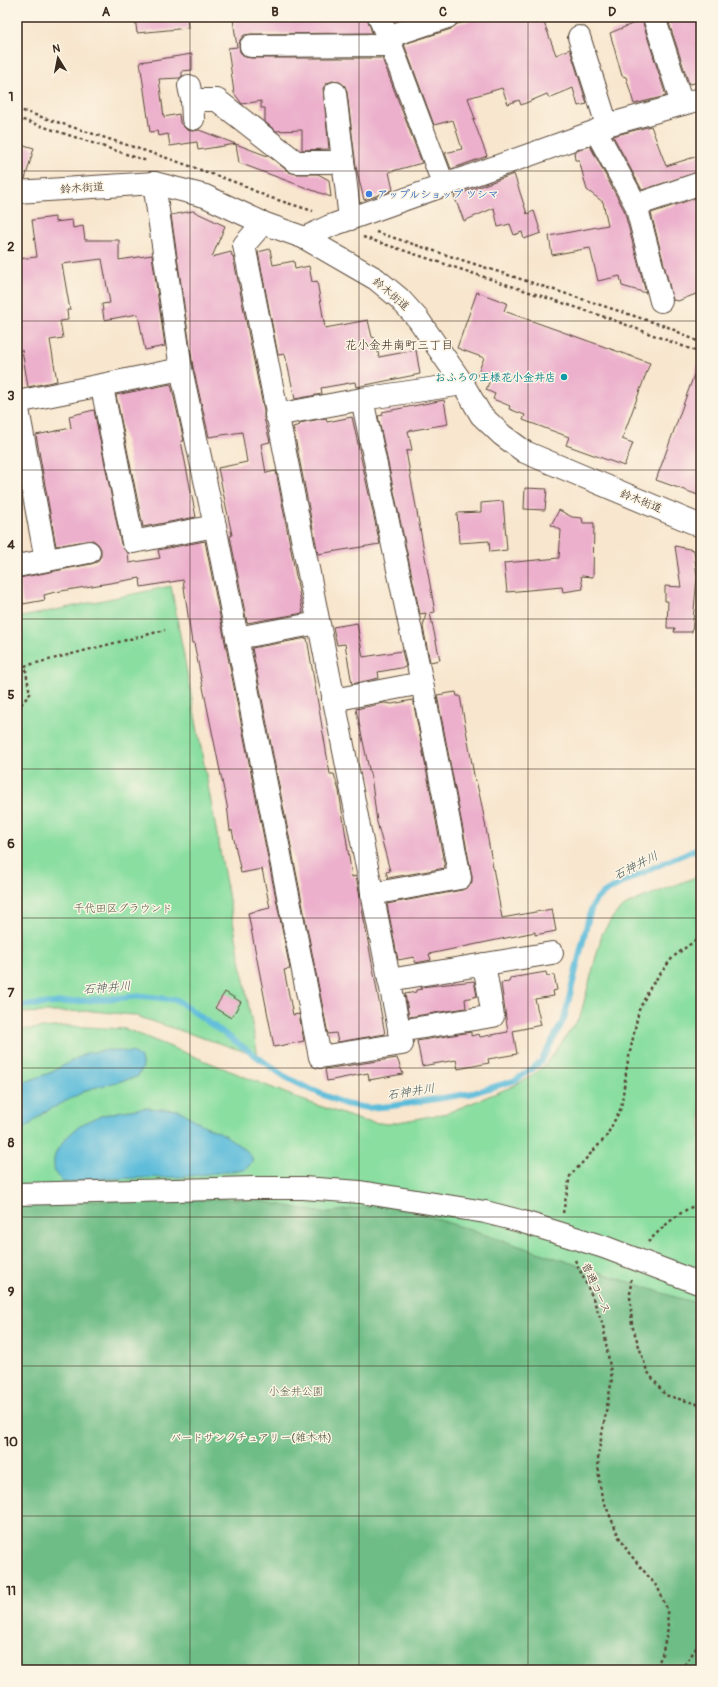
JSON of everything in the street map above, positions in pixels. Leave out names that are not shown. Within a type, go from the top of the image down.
[{"type":"street","points":[[378,17],[389,41],[444,186]]},
{"type":"street","points":[[251,46],[389,41],[447,17]]},
{"type":"street","points":[[305,238],[350,219],[601,128],[692,102],[654,17]]},
{"type":"street","points":[[579,37],[601,128],[636,205],[661,300]]},
{"type":"street","points":[[335,93],[342,162],[350,219]]},
{"type":"street","points":[[192,102],[217,100],[296,162],[342,162]]},
{"type":"street","points":[[154,183],[181,369],[215,526],[320,1058],[402,1044],[276,415],[244,245],[263,223]]},
{"type":"street","name":"鈴木街道","points":[[17,192],[154,183],[205,196],[263,223],[305,238],[376,279],[399,298],[418,318],[463,384],[481,415],[502,435],[525,452],[701,526]]},
{"type":"street","points":[[636,205],[701,184]]},
{"type":"street","points":[[46,560],[17,403],[181,369]]},
{"type":"street","points":[[276,415],[362,399],[463,384]]},
{"type":"street","points":[[102,386],[133,542],[215,526]]},
{"type":"street","points":[[362,399],[422,682],[460,878],[372,894]]},
{"type":"street","points":[[17,566],[89,552]]},
{"type":"street","points":[[237,638],[318,623]]},
{"type":"street","points":[[333,700],[422,682]]},
{"type":"street","points":[[389,980],[552,953]]},
{"type":"street","points":[[399,1031],[494,1016],[484,964]]},
{"type":"street","points":[[17,1194],[255,1188],[303,1188],[360,1192],[485,1212],[604,1246],[638,1261],[701,1284]]},
{"type":"path","points":[[17,709],[30,694],[25,666],[165,630]]},
{"type":"path","name":"普通コース","points":[[655,1670],[662,1655],[668,1628],[667,1609],[658,1588],[629,1553],[619,1537],[602,1497],[599,1480],[598,1456],[612,1379],[610,1359],[603,1325],[568,1244],[562,1220],[570,1176],[606,1137],[621,1108],[627,1066],[639,1010],[651,986],[673,957],[701,936]]},
{"type":"path","points":[[701,1204],[691,1207],[670,1220],[646,1244],[632,1276],[630,1296],[632,1325],[647,1370],[665,1395],[701,1405]]},
{"type":"path","points":[[681,1670],[701,1641]]},
{"type":"green space","name":"千代田区グラウンド","points":[[171,586],[258,1056],[133,1015],[92,1011],[17,1013],[17,618]]},
{"type":"green space","name":"小金井公園","points":[[701,875],[701,1670],[17,1670],[17,1030],[67,1026],[126,1029],[305,1101],[363,1121],[388,1124],[447,1113],[511,1087],[530,1077],[546,1064],[580,1017],[602,934],[612,918],[621,908],[632,902]]},
{"type":"green space","name":"バードサンクチュアリー(雑木林)","points":[[250,1199],[323,1213],[391,1204],[678,1298],[701,1304],[701,1670],[17,1670],[17,1203],[113,1200]]},
{"type":"water","points":[[108,1050],[133,1052],[141,1058],[143,1068],[137,1077],[89,1089],[43,1113],[17,1136],[17,1085],[52,1072],[86,1053]]},
{"type":"water","points":[[146,1108],[179,1110],[201,1124],[225,1135],[247,1151],[253,1159],[249,1166],[244,1170],[182,1177],[95,1179],[69,1183],[62,1181],[55,1173],[55,1155],[66,1138],[77,1128],[89,1120],[101,1116]]},
{"type":"building","points":[[135,17],[187,17],[188,28],[137,33]]},
{"type":"building","points":[[294,17],[294,20],[367,17],[372,33],[244,35],[240,40],[240,52],[245,57],[251,58],[382,58],[422,163],[389,172],[393,190],[364,200],[356,167],[347,92],[345,86],[340,82],[333,81],[327,83],[323,88],[329,149],[302,150],[302,130],[276,131],[265,122],[265,108],[261,108],[261,101],[242,104],[234,93],[228,48],[237,47],[233,19]]},
{"type":"building","points":[[473,17],[542,17],[556,55],[570,49],[587,104],[578,106],[573,88],[549,98],[547,94],[521,105],[519,100],[508,104],[502,88],[468,98],[475,119],[473,119],[487,156],[451,169],[445,153],[462,149],[453,120],[434,125],[404,44],[451,29],[457,24],[473,20]]},
{"type":"building","points":[[693,17],[701,17],[701,82],[689,84],[669,23]]},
{"type":"building","points":[[642,20],[666,96],[634,104],[626,77],[622,76],[610,33]]},
{"type":"building","points":[[192,54],[192,70],[182,71],[182,76],[180,78],[159,79],[164,117],[179,114],[180,123],[187,130],[199,130],[236,144],[198,150],[197,142],[170,146],[168,134],[158,136],[157,131],[150,132],[140,62]]},
{"type":"building","points":[[651,126],[666,166],[701,155],[701,171],[642,190],[613,136]]},
{"type":"building","points":[[17,143],[34,148],[25,179],[17,179]]},
{"type":"building","points":[[236,144],[270,157],[289,172],[296,174],[318,174],[329,180],[331,197],[239,163]]},
{"type":"building","points":[[590,146],[624,210],[646,293],[622,286],[620,276],[598,281],[590,248],[552,255],[549,236],[608,225],[603,202],[587,190],[579,160],[575,160],[574,152]]},
{"type":"building","points":[[514,174],[527,214],[534,211],[541,233],[524,239],[522,232],[514,235],[510,224],[498,227],[494,208],[464,221],[454,196]]},
{"type":"building","points":[[699,197],[701,198],[701,292],[678,301],[673,300],[651,213]]},
{"type":"building","points":[[193,211],[225,226],[212,257],[231,252],[233,256],[264,411],[264,418],[270,442],[261,444],[266,473],[276,471],[303,613],[247,623],[230,536],[232,535],[218,468],[247,462],[242,432],[209,437],[193,367],[171,215]]},
{"type":"building","points":[[55,217],[55,222],[72,220],[73,228],[83,226],[85,240],[119,240],[119,260],[152,255],[165,346],[145,350],[138,314],[104,320],[102,304],[110,303],[102,259],[62,264],[70,310],[67,310],[68,320],[60,321],[63,338],[50,340],[57,381],[28,387],[22,350],[17,351],[17,259],[37,257],[32,220]]},
{"type":"building","points":[[270,249],[273,265],[294,261],[295,269],[309,266],[312,282],[317,281],[325,328],[368,320],[372,337],[375,338],[379,357],[416,350],[420,374],[356,387],[355,382],[321,388],[322,394],[295,399],[285,354],[278,355],[258,252]]},
{"type":"building","name":"おふろの王様花小金井店","points":[[477,292],[507,303],[504,311],[650,363],[622,439],[633,443],[624,466],[566,445],[569,437],[523,420],[525,415],[509,409],[510,406],[493,399],[495,394],[486,390],[490,380],[477,375],[484,358],[457,348]]},
{"type":"building","points":[[699,361],[701,362],[701,496],[656,480]]},
{"type":"building","points":[[171,384],[184,441],[181,441],[196,517],[143,527],[116,395]]},
{"type":"building","points":[[444,400],[448,424],[408,431],[412,450],[406,451],[435,612],[430,613],[440,660],[430,662],[423,627],[426,613],[420,614],[378,416],[383,415],[382,412]]},
{"type":"building","points":[[94,410],[121,544],[128,553],[129,563],[160,558],[158,550],[205,541],[290,969],[284,970],[293,1015],[299,1014],[304,1041],[274,1047],[248,913],[270,908],[262,869],[241,873],[232,830],[230,831],[227,805],[194,643],[192,643],[183,580],[141,587],[140,578],[55,592],[44,595],[45,600],[23,604],[19,578],[91,564],[97,562],[101,556],[101,549],[93,540],[56,546],[36,435],[71,428],[69,416]]},
{"type":"building","points":[[352,417],[380,544],[318,554],[293,427],[300,425],[299,423],[326,418],[327,422]]},
{"type":"building","points":[[525,488],[547,489],[545,510],[524,509]]},
{"type":"building","points":[[503,501],[507,550],[490,552],[489,541],[459,543],[457,513],[481,512],[481,503]]},
{"type":"building","points":[[559,510],[572,517],[582,518],[583,523],[594,523],[593,577],[581,576],[583,589],[563,592],[562,587],[507,592],[504,563],[559,558],[561,530],[551,525]]},
{"type":"building","points":[[675,546],[694,550],[697,577],[692,632],[674,632],[675,628],[667,628],[668,601],[665,601],[665,586],[681,587]]},
{"type":"building","points":[[357,623],[363,657],[402,651],[406,667],[378,672],[379,678],[352,684],[345,644],[337,645],[333,627]]},
{"type":"building","points":[[307,638],[330,774],[334,774],[339,791],[352,877],[356,876],[385,1034],[338,1042],[336,1033],[328,1034],[252,648]]},
{"type":"building","points":[[456,692],[457,696],[460,696],[502,918],[552,909],[556,931],[535,935],[535,932],[429,954],[431,960],[415,963],[414,957],[398,960],[387,904],[462,890],[468,887],[472,882],[437,695]]},
{"type":"building","points":[[413,700],[445,868],[388,878],[386,872],[390,871],[377,822],[372,783],[356,709],[384,703],[392,704]]},
{"type":"building","points":[[546,972],[547,976],[554,975],[557,990],[553,991],[554,996],[535,999],[541,1025],[513,1031],[517,1054],[488,1059],[489,1063],[458,1069],[456,1060],[422,1066],[417,1041],[471,1032],[471,1036],[479,1034],[480,1037],[508,1032],[501,983],[509,982],[510,978]]},
{"type":"building","points":[[474,981],[477,996],[465,999],[466,1008],[409,1017],[405,994],[416,992],[416,990],[422,989],[421,987]]},
{"type":"building","points":[[225,992],[241,1002],[231,1018],[215,1008]]},
{"type":"building","points":[[397,1058],[403,1074],[369,1080],[368,1073],[327,1081],[325,1069]]},
{"type":"waterway","name":"石神井川","points":[[17,1006],[143,996],[177,1000],[284,1076],[305,1087],[345,1104],[368,1108],[392,1106],[473,1093],[516,1080],[541,1062],[564,1019],[589,916],[595,901],[601,895],[627,880],[701,847]]},
{"type":"place","name":"アップルショップ ツシマ","points":[[369,194]]},
{"type":"place","name":"おふろの王様花小金井店","points":[[564,377]]},
{"type":"district","name":"花小金井南町三丁目","points":[[399,345]]}]
